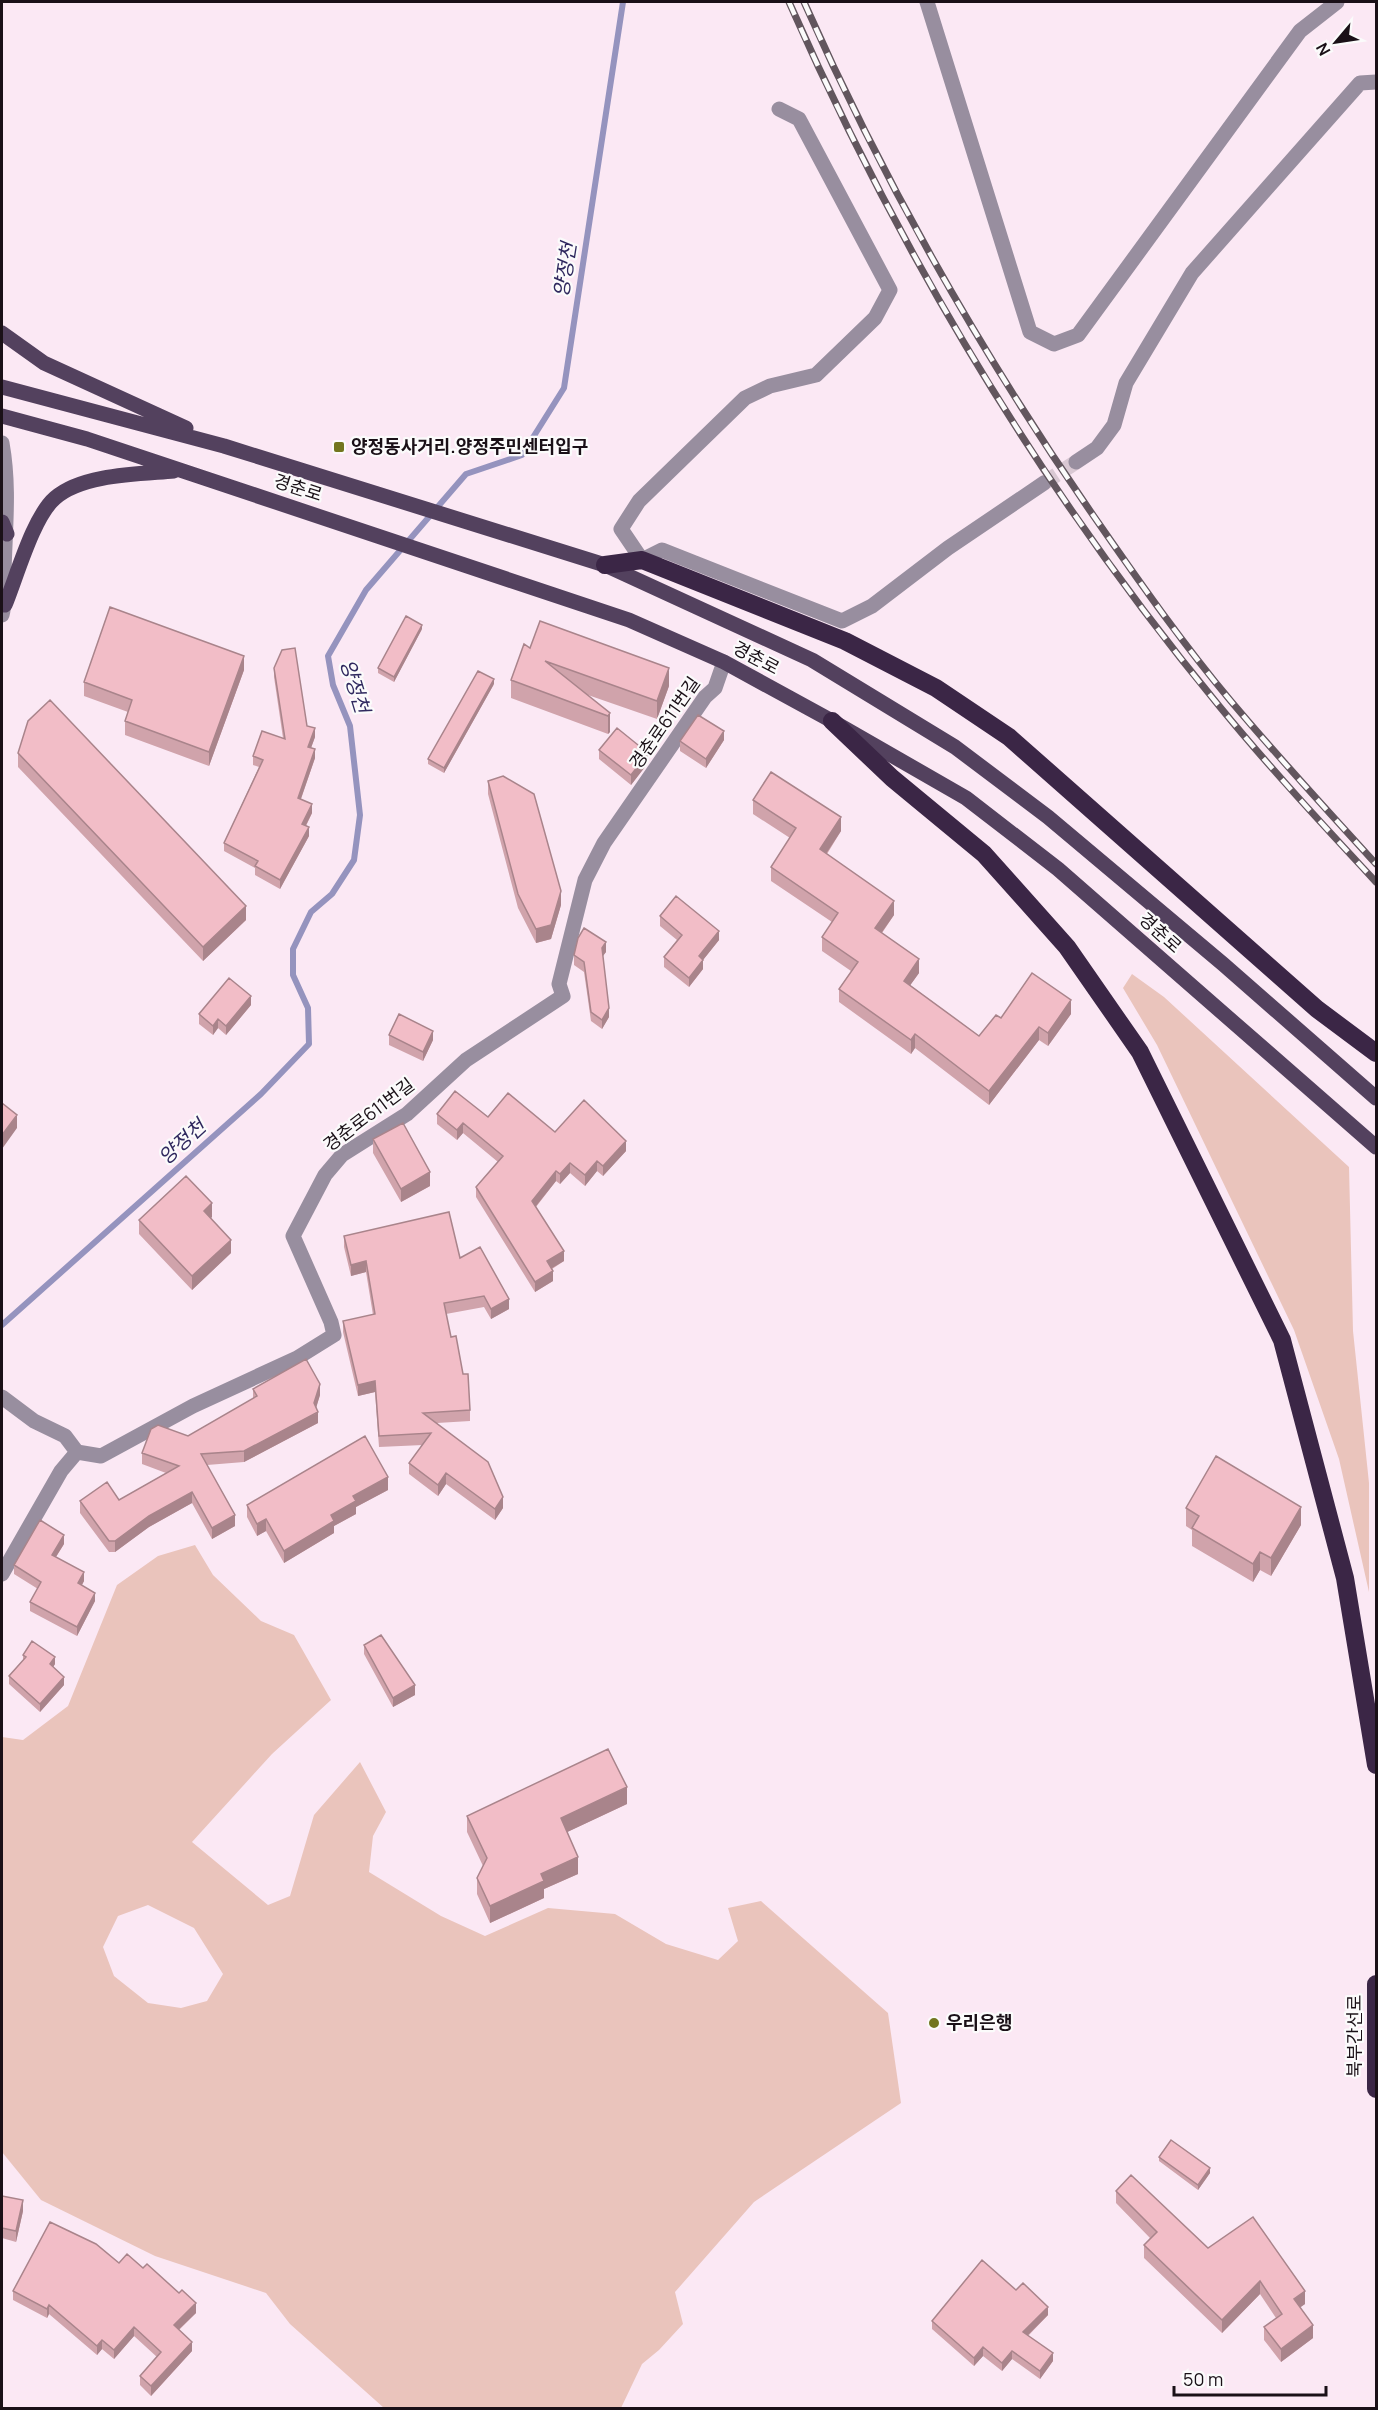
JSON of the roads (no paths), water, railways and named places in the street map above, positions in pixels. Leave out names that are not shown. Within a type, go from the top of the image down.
[{"type":"highway","points":[[605,565],[642,560],[822,631],[936,688],[1009,737],[1317,1009],[1377,1053]]},
{"type":"highway","points":[[832,721],[892,778],[984,854],[1067,947],[1140,1052],[1282,1340],[1345,1578],[1377,1766]]},
{"type":"highway","name":"북부간선로","points":[[1377,1984],[1377,2089]]},
{"type":"main road","points":[[2,333],[44,363],[224,446]]},
{"type":"main road","name":"경춘로","points":[[2,387],[224,446],[605,565],[812,660],[955,747],[1048,817],[1223,964],[1377,1098]]},
{"type":"main road","name":"경춘로","points":[[2,416],[87,439],[628,620],[724,663],[832,721],[966,798],[1058,869],[1377,1147]]},
{"type":"main road","points":[[3,610],[38,521],[55,497],[78,485],[107,477],[180,470]]},
{"type":"street","points":[[927,2],[1030,332],[1054,344],[1078,335],[1300,31],[1336,2]]},
{"type":"street","points":[[1076,462],[1097,448],[1114,425],[1126,383],[1192,273],[1360,84],[1377,82]]},
{"type":"street","points":[[779,109],[799,119],[890,290],[875,318],[816,375],[770,386],[745,398],[639,501],[621,529],[642,560],[662,550],[842,621],[872,606],[948,548],[1044,483]]},
{"type":"street","points":[[2,443],[6,468],[3,610]]},
{"type":"street","name":"경춘로611번길","points":[[77,1452],[101,1456],[193,1406],[297,1358],[334,1335],[331,1322],[294,1236],[314,1193],[325,1175],[342,1155],[408,1114],[466,1060],[563,996],[559,984],[585,880],[604,843],[705,697],[715,688],[724,663]]},
{"type":"street","points":[[2,1397],[34,1421],[65,1436],[77,1452],[61,1471],[2,1574]]},
{"type":"waterway","name":"양정천","points":[[2,1325],[261,1094],[309,1044],[308,1008],[293,975],[293,949],[311,912],[332,894],[354,860],[360,815],[350,726],[333,685],[328,656],[366,590],[466,474],[522,455],[564,388],[623,2]]},
{"type":"tunnel","points":[[1044,483],[1076,462]]},
{"type":"railway","points":[[789,2],[878,189],[980,369],[1036,457],[1094,542],[1220,707],[1277,774],[1376,882]]},
{"type":"railway","points":[[804,2],[869,139],[940,272],[1018,402],[1059,465],[1148,594],[1213,679],[1376,864]]},
{"type":"place","name":"양정동사거리.양정주민센터입구","points":[[339,447]]},
{"type":"place","name":"우리은행","points":[[934,2023]]}]
